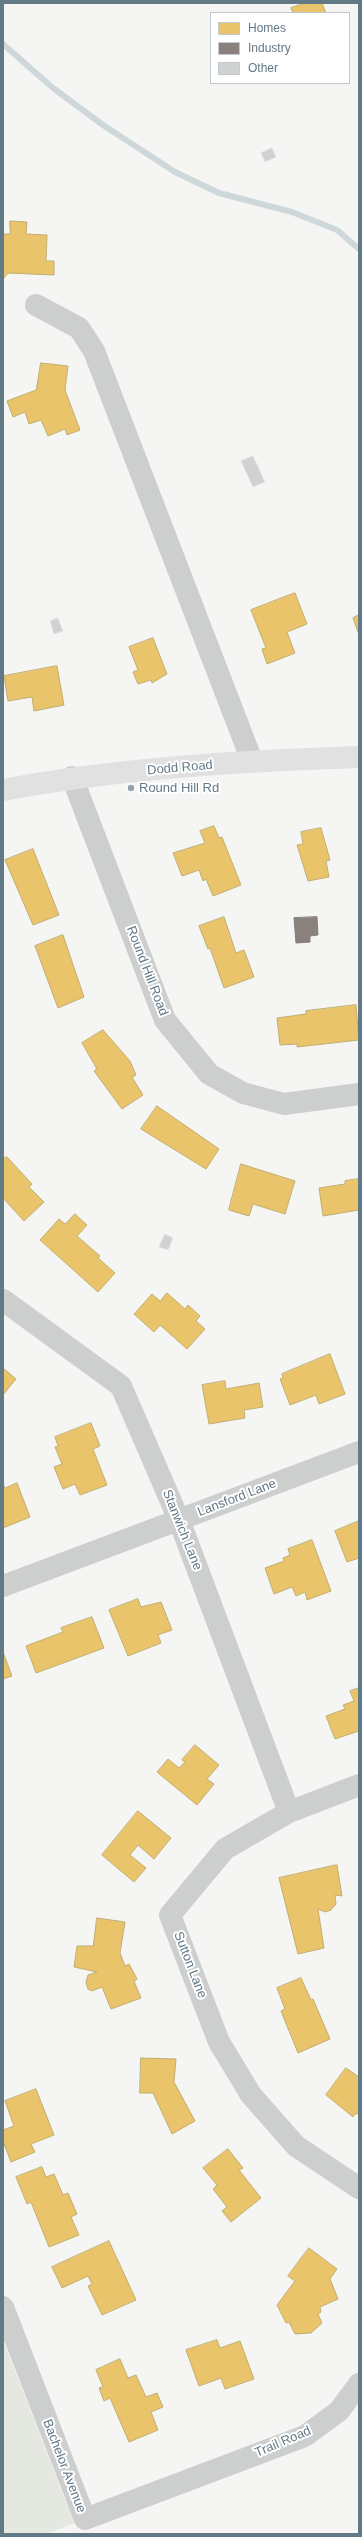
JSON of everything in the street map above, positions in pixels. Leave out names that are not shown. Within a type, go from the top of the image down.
[{"type":"main road","name":"Dodd Road","points":[[3,790],[72,777],[252,761],[359,757]]},
{"type":"street","points":[[36,305],[79,328],[94,351],[252,761]]},
{"type":"street","name":"Round Hill Road","points":[[72,777],[165,1020],[209,1074],[243,1093],[284,1104],[359,1094]]},
{"type":"street","name":"Stanwich Lane","points":[[3,1300],[121,1386],[179,1520],[289,1812]]},
{"type":"street","name":"Lansford Lane","points":[[3,1586],[359,1452]]},
{"type":"street","name":"Sutton Lane","points":[[359,1785],[289,1812],[225,1849],[170,1915],[219,2042],[251,2095],[296,2146],[359,2188]]},
{"type":"street","name":"Bachelor Avenue","points":[[3,2307],[85,2519],[214,2470]]},
{"type":"street","name":"Trail Road","points":[[214,2470],[305,2436],[339,2411],[359,2384]]},
{"type":"shaded area","points":[[3,2340],[67,2505],[85,2519],[46,2534],[3,2534]]},
{"type":"building: Homes","points":[[305,3],[322,3],[326,12],[293,12],[291,8]]},
{"type":"building: Homes","points":[[10,221],[27,222],[26,234],[47,235],[46,261],[54,261],[54,275],[8,273],[3,279],[3,234],[10,234]]},
{"type":"building: Homes","points":[[41,363],[68,366],[65,390],[80,430],[67,435],[65,429],[48,436],[41,420],[29,424],[25,412],[13,417],[7,401],[36,390]]},
{"type":"building: Homes","points":[[295,593],[307,624],[287,632],[295,653],[267,664],[262,649],[266,648],[251,610]]},
{"type":"building: Homes","points":[[359,615],[359,635],[353,618]]},
{"type":"building: Homes","points":[[153,638],[167,674],[152,683],[151,680],[138,684],[133,672],[138,670],[129,647]]},
{"type":"building: Homes","points":[[57,666],[64,705],[34,711],[32,697],[8,701],[4,676]]},
{"type":"building: Homes","points":[[214,826],[219,838],[222,837],[241,885],[213,896],[206,879],[203,881],[199,870],[182,876],[173,853],[205,843],[200,831]]},
{"type":"building: Homes","points":[[321,828],[330,860],[326,861],[329,877],[308,881],[297,845],[303,844],[301,832]]},
{"type":"building: Homes","points":[[33,849],[59,915],[33,925],[5,860]]},
{"type":"building: Homes","points":[[224,917],[236,953],[244,950],[254,977],[224,988],[210,948],[208,949],[199,926]]},
{"type":"building: Homes","points":[[63,935],[84,997],[58,1008],[35,946]]},
{"type":"building: Homes","points":[[356,1005],[359,1040],[297,1047],[297,1044],[280,1045],[277,1018],[306,1014],[306,1011]]},
{"type":"building: Homes","points":[[103,1030],[130,1061],[136,1075],[132,1077],[143,1095],[122,1109],[94,1071],[97,1069],[82,1043]]},
{"type":"building: Homes","points":[[157,1106],[219,1149],[206,1169],[141,1129]]},
{"type":"building: Homes","points":[[7,1157],[32,1184],[29,1187],[44,1202],[24,1221],[3,1198],[3,1159]]},
{"type":"building: Homes","points":[[241,1164],[295,1181],[285,1214],[253,1204],[249,1216],[229,1210]]},
{"type":"building: Homes","points":[[359,1179],[359,1210],[323,1216],[319,1188],[345,1184],[345,1181]]},
{"type":"building: Homes","points":[[75,1214],[87,1225],[77,1236],[100,1256],[98,1258],[115,1273],[98,1292],[40,1240],[59,1219],[65,1224]]},
{"type":"building: Homes","points":[[167,1293],[185,1309],[188,1305],[200,1316],[196,1321],[205,1329],[187,1349],[160,1325],[154,1332],[134,1314],[152,1294],[160,1301]]},
{"type":"building: Homes","points":[[330,1354],[345,1394],[319,1404],[316,1395],[290,1405],[280,1379],[283,1378],[282,1374]]},
{"type":"building: Homes","points":[[3,1368],[16,1379],[3,1395]]},
{"type":"building: Homes","points":[[225,1381],[226,1389],[259,1383],[263,1407],[244,1410],[245,1418],[209,1424],[202,1385]]},
{"type":"building: Homes","points":[[91,1423],[100,1446],[93,1449],[107,1485],[80,1495],[75,1484],[63,1489],[54,1467],[62,1464],[55,1447],[58,1446],[55,1437]]},
{"type":"building: Homes","points":[[17,1483],[30,1517],[3,1528],[3,1484],[5,1488]]},
{"type":"building: Homes","points":[[359,1521],[359,1558],[347,1562],[335,1531]]},
{"type":"building: Homes","points":[[312,1540],[331,1591],[307,1600],[305,1592],[296,1596],[292,1587],[274,1594],[265,1568],[284,1561],[283,1558],[290,1555],[288,1549]]},
{"type":"building: Homes","points":[[138,1599],[141,1607],[161,1602],[172,1630],[158,1635],[161,1643],[128,1656],[109,1610]]},
{"type":"building: Homes","points":[[92,1617],[104,1648],[36,1673],[26,1646],[63,1632],[61,1628]]},
{"type":"building: Homes","points":[[3,1652],[12,1676],[3,1679]]},
{"type":"building: Homes","points":[[359,1688],[359,1731],[335,1739],[326,1716],[345,1709],[343,1705],[354,1701],[350,1691]]},
{"type":"building: Homes","points":[[195,1745],[219,1765],[207,1779],[214,1784],[197,1805],[157,1772],[168,1759],[179,1768],[185,1762],[182,1760]]},
{"type":"building: Homes","points":[[138,1811],[171,1838],[154,1859],[138,1845],[130,1855],[146,1868],[134,1882],[102,1855]]},
{"type":"building: Homes","points":[[337,1865],[342,1896],[335,1895],[336,1904],[331,1910],[325,1912],[318,1909],[324,1948],[298,1954],[279,1878]]},
{"type":"building: Homes","points":[[97,1918],[125,1922],[120,1953],[125,1966],[129,1964],[137,1979],[134,1981],[141,1998],[111,2009],[102,1987],[92,1991],[88,1989],[86,1982],[88,1975],[97,1972],[74,1967],[77,1946],[93,1946]]},
{"type":"building: Homes","points":[[301,1978],[311,2000],[313,1999],[330,2039],[298,2053],[281,2011],[285,2009],[277,1988]]},
{"type":"building: Homes","points":[[141,2058],[176,2059],[174,2082],[195,2121],[172,2134],[153,2093],[140,2093]]},
{"type":"building: Homes","points":[[346,2068],[359,2077],[359,2115],[356,2113],[353,2117],[326,2095]]},
{"type":"building: Homes","points":[[36,2089],[54,2135],[31,2144],[35,2152],[11,2162],[3,2141],[3,2130],[14,2126],[5,2101]]},
{"type":"building: Homes","points":[[228,2149],[243,2168],[239,2170],[261,2198],[231,2222],[222,2211],[227,2207],[213,2189],[217,2185],[203,2168]]},
{"type":"building: Homes","points":[[42,2167],[46,2177],[54,2174],[63,2195],[68,2193],[77,2214],[71,2217],[79,2235],[49,2247],[31,2202],[27,2204],[16,2177]]},
{"type":"building: Homes","points":[[109,2241],[136,2300],[102,2315],[88,2286],[92,2284],[88,2276],[62,2288],[52,2267]]},
{"type":"building: Homes","points":[[309,2248],[337,2269],[330,2279],[338,2299],[320,2307],[321,2312],[318,2314],[322,2323],[311,2333],[295,2334],[289,2322],[286,2323],[277,2305],[295,2281],[288,2276]]},
{"type":"building: Homes","points":[[217,2340],[220,2348],[240,2341],[254,2379],[225,2389],[221,2378],[199,2386],[186,2350]]},
{"type":"building: Homes","points":[[120,2359],[128,2378],[136,2375],[146,2397],[157,2393],[163,2407],[151,2412],[158,2430],[129,2442],[110,2398],[104,2401],[99,2388],[103,2387],[96,2370]]},
{"type":"building: Industry","points":[[317,917],[318,935],[310,936],[310,942],[296,943],[294,918]]},
{"type":"building: Other","points":[[272,148],[276,157],[265,162],[261,153]]},
{"type":"building: Other","points":[[253,456],[265,482],[253,487],[241,461]]},
{"type":"building: Other","points":[[58,618],[63,631],[54,634],[50,621]]},
{"type":"building: Other","points":[[165,1234],[173,1238],[168,1250],[159,1247]]},
{"type":"waterway","points":[[3,44],[53,88],[103,125],[175,172],[219,193],[292,212],[337,230],[359,249]]},
{"type":"place","name":"Round Hill Rd","points":[[131,788]]}]
